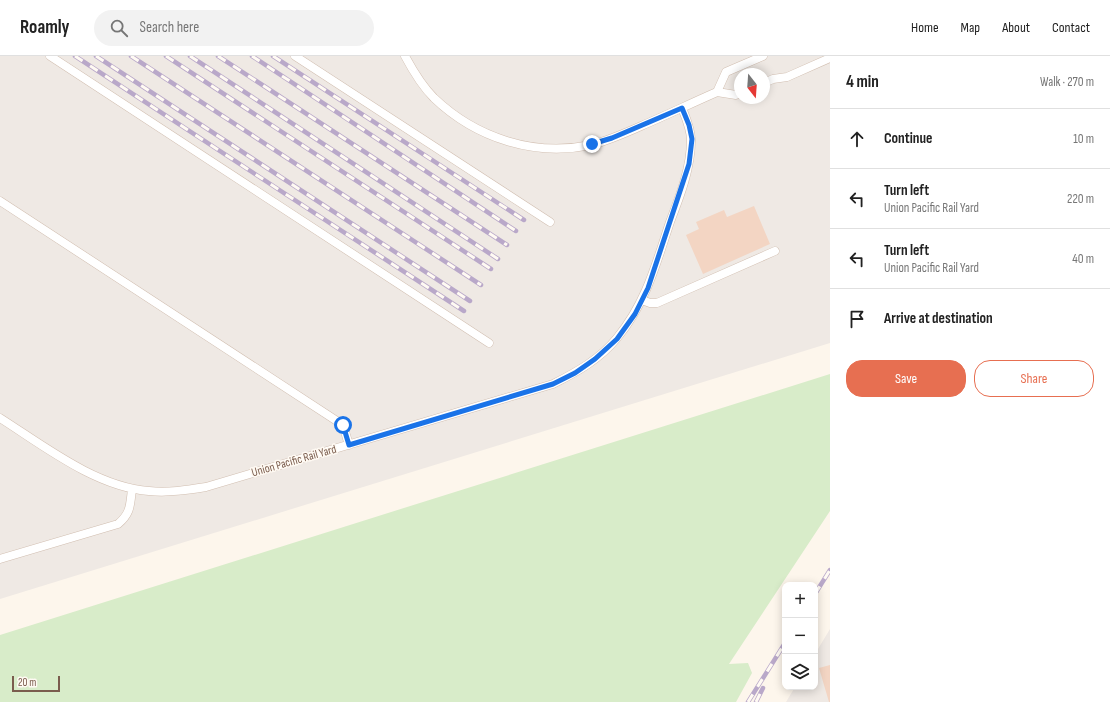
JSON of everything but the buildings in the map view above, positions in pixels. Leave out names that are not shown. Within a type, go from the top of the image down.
[{"type":"lane","points":[[50,56],[489,343]]},
{"type":"lane","points":[[295,56],[550,222]]},
{"type":"lane","points":[[405,56],[414,73],[433,97],[451,113],[476,129],[502,140],[526,146],[571,148],[592,144],[612,138],[718,92],[734,95]]},
{"type":"lane","points":[[718,92],[726,72],[763,56]]},
{"type":"lane","points":[[770,80],[787,77],[830,58]]},
{"type":"lane","name":"Union Pacific Rail Yard","points":[[0,418],[77,467],[96,477],[132,489],[168,492],[206,487],[553,384],[575,373],[595,359],[617,339],[635,314],[648,288],[689,164],[692,139],[689,125],[682,108]]},
{"type":"lane","points":[[0,201],[343,425],[349,445]]},
{"type":"lane","points":[[642,300],[650,303],[657,303],[775,251]]},
{"type":"lane","points":[[0,559],[118,524],[125,518],[129,510],[132,489]]},
{"type":"shaded area","points":[[0,56],[830,56],[830,343],[0,599]]},
{"type":"shaded area","points":[[830,629],[830,702],[786,702],[793,690],[818,690],[818,649]]},
{"type":"green space","points":[[830,374],[830,511],[729,664],[748,663],[752,673],[736,702],[0,702],[0,635]]},
{"type":"railway","points":[[75,56],[464,311]]},
{"type":"railway","points":[[96,56],[470,301]]},
{"type":"railway","points":[[131,56],[481,285]]},
{"type":"railway","points":[[166,56],[491,269]]},
{"type":"railway","points":[[190,56],[498,259]]},
{"type":"railway","points":[[218,56],[507,245]]},
{"type":"railway","points":[[252,56],[516,231]]},
{"type":"railway","points":[[273,56],[524,220]]},
{"type":"railway","points":[[818,589],[830,570]]},
{"type":"railway","points":[[748,702],[782,648]]},
{"type":"railway","points":[[756,702],[763,688]]},
{"type":"route","points":[[343,425],[349,445],[553,384],[575,373],[595,359],[617,339],[635,314],[648,288],[689,164],[692,139],[689,125],[682,108],[635,129],[592,144]]}]
